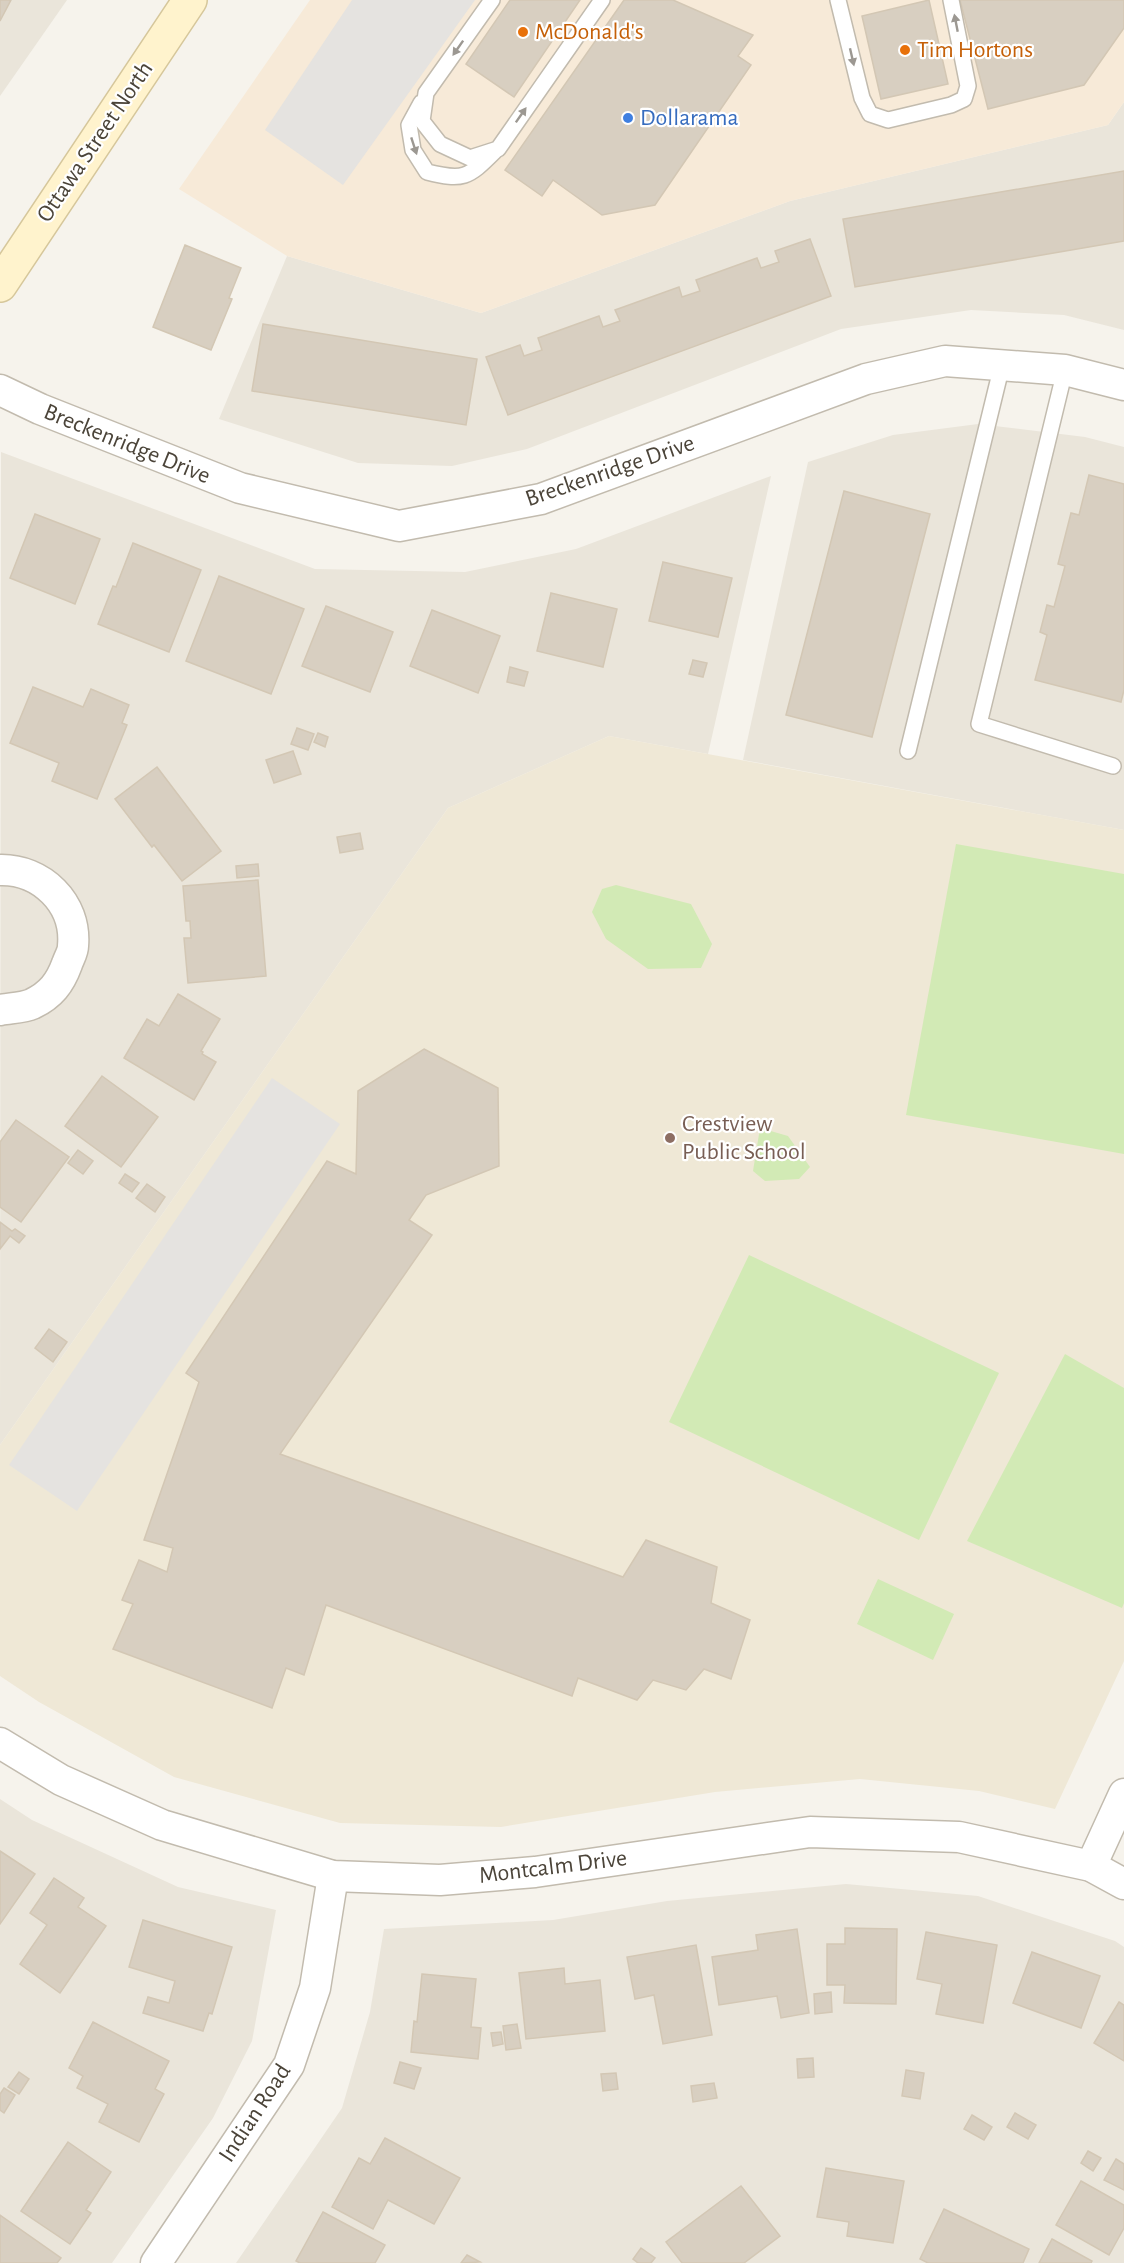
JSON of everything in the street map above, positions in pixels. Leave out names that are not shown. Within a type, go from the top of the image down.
[{"type":"main road","name":"Ottawa Street North","points":[[0,285],[190,0]]},
{"type":"street","name":"Breckenridge Drive","points":[[0,390],[40,409],[240,488],[399,526],[541,499],[866,379],[945,361],[1065,370],[1124,385]]},
{"type":"street","points":[[0,870],[16,869],[47,883],[67,910],[72,923],[73,947],[61,981],[51,992],[30,1005],[0,1010]]},
{"type":"street","name":"Montcalm Drive","points":[[0,1743],[61,1780],[162,1825],[333,1876],[440,1880],[535,1872],[810,1832],[959,1837],[1091,1866],[1124,1884]]},
{"type":"street","points":[[1091,1866],[1124,1794]]},
{"type":"street","name":"Indian Road","points":[[156,2263],[289,2065],[315,1988],[333,1876]]},
{"type":"lane","points":[[492,0],[426,93],[409,125],[413,150],[428,172],[454,178],[477,170],[498,149],[602,0]]},
{"type":"lane","points":[[838,0],[862,98],[870,114],[888,120],[951,105],[964,99],[968,86],[951,0]]},
{"type":"lane","points":[[426,93],[422,121],[440,144],[470,158],[498,149]]},
{"type":"lane","points":[[908,751],[1002,365]]},
{"type":"lane","points":[[1065,370],[979,724],[1113,766]]},
{"type":"shaded area","points":[[0,0],[67,0],[0,96]]},
{"type":"shaded area","points":[[310,0],[1124,0],[1124,102],[1108,125],[790,201],[481,313],[287,256],[179,189]]},
{"type":"shaded area","points":[[352,0],[475,0],[343,185],[265,130]]},
{"type":"shaded area","points":[[1124,102],[1124,330],[1064,315],[971,310],[841,329],[527,449],[452,466],[358,463],[219,419],[287,256],[481,313],[790,201],[1108,125]]},
{"type":"shaded area","points":[[978,424],[1085,437],[1124,447],[1124,830],[743,760],[808,462],[893,435]]},
{"type":"shaded area","points":[[1,452],[315,569],[465,572],[576,549],[771,476],[708,754],[609,736],[448,808],[0,1445]]},
{"type":"shaded area","name":"Crestview Public School","points":[[609,736],[1124,830],[1124,1661],[1055,1809],[979,1791],[860,1779],[715,1792],[501,1827],[340,1823],[174,1777],[39,1702],[0,1676],[0,1445],[448,808]]},
{"type":"shaded area","points":[[272,1078],[340,1124],[77,1511],[9,1465]]},
{"type":"shaded area","points":[[0,1799],[32,1820],[178,1887],[276,1910],[252,2041],[213,2118],[112,2263],[0,2263]]},
{"type":"shaded area","points":[[846,1884],[978,1896],[1115,1941],[1124,1947],[1124,2263],[236,2263],[342,2108],[370,2012],[384,1929],[553,1920],[667,1901]]},
{"type":"green space","points":[[956,844],[1124,874],[1124,1154],[906,1115]]},
{"type":"green space","points":[[616,885],[691,904],[712,944],[701,968],[648,969],[606,939],[592,912],[602,889]]},
{"type":"green space","points":[[760,1128],[788,1136],[810,1167],[799,1179],[765,1181],[753,1171]]},
{"type":"green space","points":[[749,1255],[999,1373],[919,1540],[669,1422]]},
{"type":"green space","points":[[1065,1354],[1124,1388],[1124,1603],[1122,1608],[967,1541]]},
{"type":"green space","points":[[878,1579],[954,1614],[933,1660],[857,1624]]},
{"type":"building","points":[[0,0],[11,0],[0,21]]},
{"type":"building","name":"McDonald's","points":[[510,0],[580,0],[514,97],[466,64]]},
{"type":"building","name":"Dollarama","points":[[624,0],[673,0],[753,35],[738,56],[751,65],[655,205],[602,215],[553,180],[542,196],[505,170]]},
{"type":"building","name":"Tim Hortons","points":[[929,0],[948,84],[881,99],[862,16]]},
{"type":"building","points":[[960,0],[1124,0],[1124,28],[1084,85],[988,109]]},
{"type":"building","points":[[1124,171],[1124,241],[855,287],[843,219]]},
{"type":"building","points":[[810,239],[831,296],[508,415],[486,357],[520,345],[524,356],[542,350],[538,338],[599,316],[603,327],[620,321],[615,310],[679,287],[682,297],[700,291],[696,280],[757,258],[761,268],[779,262],[775,251]]},
{"type":"building","points":[[185,245],[241,268],[229,298],[232,299],[211,350],[153,327]]},
{"type":"building","points":[[263,324],[477,359],[466,425],[252,391]]},
{"type":"building","points":[[1089,475],[1124,484],[1124,690],[1121,702],[1035,680],[1047,635],[1040,632],[1047,605],[1054,607],[1065,566],[1058,564],[1071,513],[1079,515]]},
{"type":"building","points":[[844,491],[930,514],[872,737],[786,715]]},
{"type":"building","points":[[35,514],[100,539],[75,604],[10,578]]},
{"type":"building","points":[[133,543],[201,570],[169,652],[98,624],[113,586],[116,587]]},
{"type":"building","points":[[663,562],[732,578],[718,637],[649,621]]},
{"type":"building","points":[[219,576],[304,609],[271,694],[186,661]]},
{"type":"building","points":[[551,593],[617,609],[603,667],[537,651]]},
{"type":"building","points":[[326,606],[393,632],[370,692],[302,666]]},
{"type":"building","points":[[432,610],[500,636],[478,693],[410,666]]},
{"type":"building","points":[[693,660],[707,663],[703,677],[689,674]]},
{"type":"building","points":[[510,667],[528,672],[524,686],[507,682]]},
{"type":"building","points":[[33,687],[83,707],[91,689],[129,705],[122,723],[127,725],[97,799],[52,781],[59,763],[10,743]]},
{"type":"building","points":[[297,728],[314,734],[308,750],[291,744]]},
{"type":"building","points":[[318,733],[328,737],[325,747],[314,742]]},
{"type":"building","points":[[293,751],[301,774],[274,783],[266,760]]},
{"type":"building","points":[[157,767],[221,851],[182,881],[115,799]]},
{"type":"building","points":[[360,833],[363,849],[340,853],[337,837]]},
{"type":"building","points":[[258,864],[259,876],[237,878],[236,866]]},
{"type":"building","points":[[258,880],[266,976],[188,983],[184,938],[191,938],[190,921],[186,921],[183,886]]},
{"type":"building","points":[[178,994],[220,1019],[201,1051],[202,1054],[216,1062],[194,1100],[124,1058],[147,1019],[159,1026]]},
{"type":"building","points":[[424,1049],[498,1088],[499,1166],[426,1195],[409,1220],[432,1235],[280,1454],[623,1577],[646,1540],[717,1567],[711,1603],[750,1620],[731,1679],[704,1669],[686,1690],[653,1680],[637,1700],[578,1678],[572,1696],[326,1605],[304,1675],[286,1668],[272,1708],[113,1649],[133,1604],[122,1600],[139,1560],[167,1572],[173,1548],[144,1540],[199,1382],[186,1373],[327,1161],[356,1174],[358,1091]]},
{"type":"building","points":[[102,1076],[158,1117],[121,1167],[65,1126]]},
{"type":"building","points":[[16,1120],[69,1157],[21,1222],[0,1207],[0,1142]]},
{"type":"building","points":[[78,1150],[93,1161],[83,1174],[68,1163]]},
{"type":"building","points":[[125,1174],[139,1183],[132,1192],[119,1183]]},
{"type":"building","points":[[147,1184],[165,1197],[155,1212],[136,1198]]},
{"type":"building","points":[[0,1222],[12,1231],[15,1229],[25,1236],[19,1243],[10,1236],[0,1249]]},
{"type":"building","points":[[49,1329],[67,1342],[53,1362],[35,1348]]},
{"type":"building","points":[[0,1851],[35,1874],[0,1924]]},
{"type":"building","points":[[54,1878],[84,1898],[78,1907],[106,1926],[60,1993],[20,1964],[47,1925],[30,1913]]},
{"type":"building","points":[[143,1920],[232,1947],[212,2014],[209,2013],[203,2031],[143,2013],[148,1997],[169,2003],[175,1981],[129,1967]]},
{"type":"building","points":[[845,1928],[897,1929],[896,2004],[844,2003],[845,1985],[827,1985],[827,1944],[845,1944]]},
{"type":"building","points":[[797,1929],[809,2013],[781,2018],[777,1996],[719,2005],[712,1957],[758,1950],[756,1935]]},
{"type":"building","points":[[926,1932],[997,1945],[983,2023],[936,2014],[942,1984],[917,1979]]},
{"type":"building","points":[[696,1945],[712,2035],[663,2044],[654,1995],[635,1999],[627,1957]]},
{"type":"building","points":[[1032,1952],[1100,1976],[1081,2028],[1013,2003]]},
{"type":"building","points":[[564,1968],[565,1984],[600,1980],[605,2031],[526,2039],[519,1973]]},
{"type":"building","points":[[422,1974],[476,1979],[471,2027],[481,2028],[478,2059],[411,2052]]},
{"type":"building","points":[[831,1992],[832,2012],[815,2014],[814,1994]]},
{"type":"building","points":[[1119,2002],[1124,2005],[1124,2061],[1094,2043]]},
{"type":"building","points":[[93,2022],[169,2061],[155,2089],[164,2094],[139,2142],[99,2122],[108,2104],[77,2088],[83,2076],[69,2068]]},
{"type":"building","points":[[517,2024],[521,2048],[506,2050],[503,2026]]},
{"type":"building","points":[[501,2032],[503,2044],[493,2046],[491,2033]]},
{"type":"building","points":[[813,2058],[814,2077],[798,2078],[797,2059]]},
{"type":"building","points":[[400,2062],[421,2068],[414,2089],[394,2083]]},
{"type":"building","points":[[906,2070],[924,2073],[920,2099],[902,2096]]},
{"type":"building","points":[[19,2072],[29,2079],[19,2094],[8,2087]]},
{"type":"building","points":[[616,2073],[618,2089],[603,2091],[601,2074]]},
{"type":"building","points":[[714,2083],[717,2098],[693,2102],[691,2086]]},
{"type":"building","points":[[4,2088],[15,2095],[4,2113],[0,2110],[0,2094]]},
{"type":"building","points":[[1015,2113],[1036,2125],[1028,2139],[1007,2127]]},
{"type":"building","points":[[972,2115],[992,2127],[984,2140],[964,2129]]},
{"type":"building","points":[[385,2138],[460,2178],[434,2224],[388,2200],[373,2229],[332,2207],[359,2158],[370,2164]]},
{"type":"building","points":[[68,2142],[111,2172],[86,2210],[91,2213],[70,2244],[21,2211]]},
{"type":"building","points":[[1088,2151],[1101,2158],[1093,2171],[1081,2163]]},
{"type":"building","points":[[1116,2159],[1124,2164],[1124,2190],[1104,2180]]},
{"type":"building","points":[[826,2168],[904,2181],[893,2243],[847,2236],[849,2222],[817,2217]]},
{"type":"building","points":[[1081,2181],[1124,2205],[1124,2228],[1109,2255],[1056,2225]]},
{"type":"building","points":[[741,2186],[780,2236],[744,2263],[682,2263],[666,2242]]},
{"type":"building","points":[[944,2209],[1029,2249],[1023,2263],[928,2263],[920,2259]]},
{"type":"building","points":[[323,2212],[385,2245],[375,2263],[300,2263],[296,2261]]},
{"type":"building","points":[[0,2215],[61,2258],[57,2263],[0,2263]]},
{"type":"building","points":[[1052,2239],[1092,2261],[1091,2263],[1039,2263]]},
{"type":"building","points":[[641,2248],[655,2258],[651,2263],[638,2263],[633,2259]]},
{"type":"building","points":[[467,2255],[480,2262],[461,2263]]},
{"type":"place","name":"McDonald's","points":[[523,32]]},
{"type":"place","name":"Tim Hortons","points":[[905,50]]},
{"type":"place","name":"Dollarama","points":[[628,118]]},
{"type":"place","name":"Crestview Public School","points":[[670,1138]]}]
